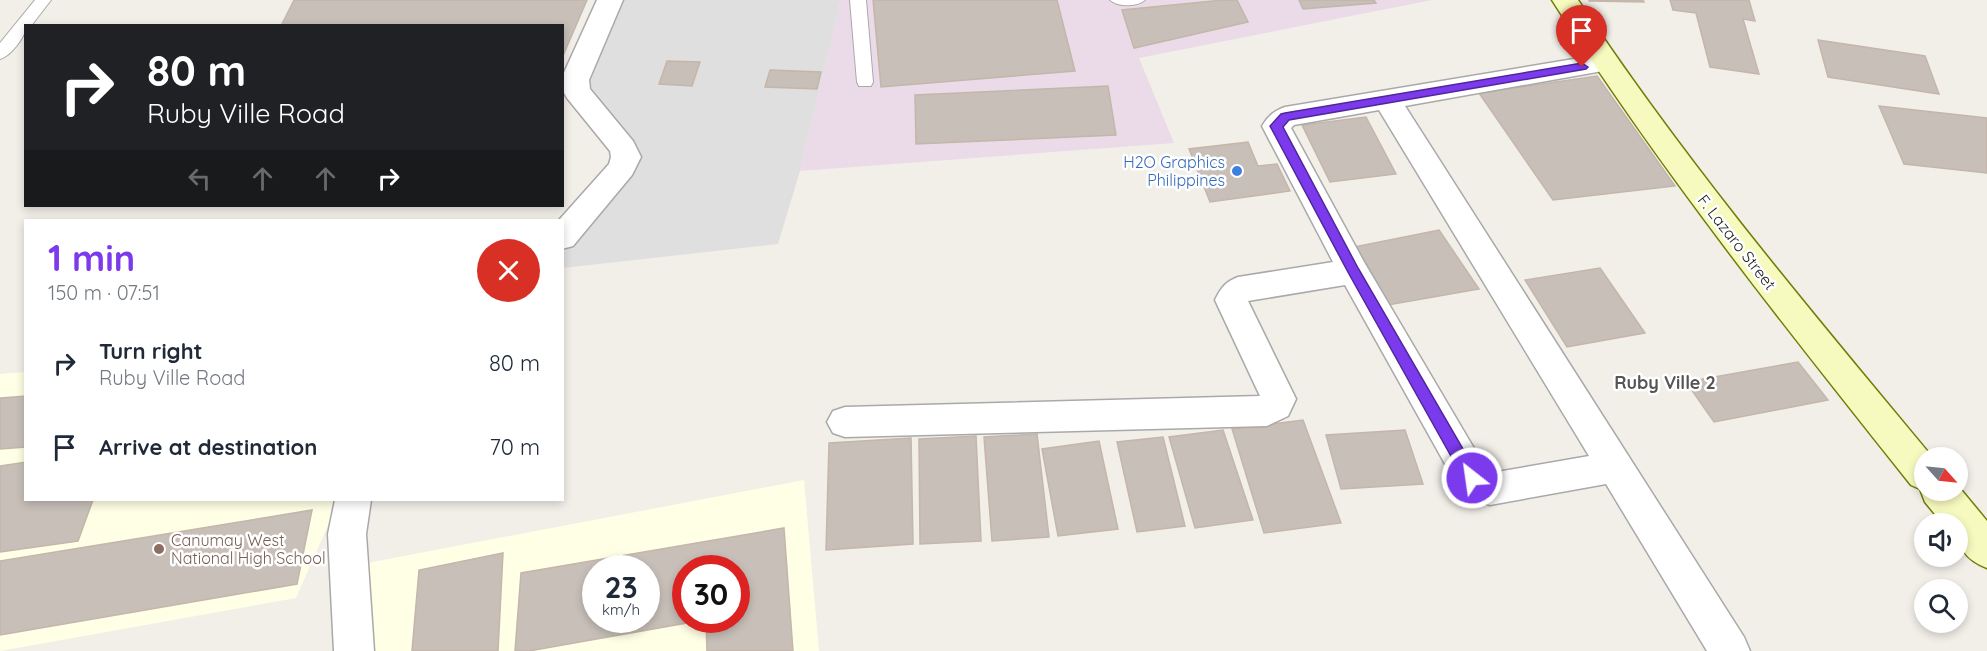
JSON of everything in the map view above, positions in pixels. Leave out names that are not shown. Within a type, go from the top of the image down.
[{"type":"street","points":[[564,236],[622,168],[626,157],[623,148],[578,91],[575,80],[610,0]]},
{"type":"street","name":"F. Lazaro Street","points":[[1565,0],[1604,63],[1746,255],[1914,462]]},
{"type":"street","points":[[1604,63],[1285,117],[1276,126],[1353,271],[1472,478],[1480,486],[1490,489],[1615,467]]},
{"type":"street","points":[[1386,99],[1730,651]]},
{"type":"street","points":[[845,422],[1268,411],[1276,406],[1279,399],[1231,300],[1233,294],[1238,290],[1353,271]]},
{"type":"street","points":[[353,501],[347,534],[354,651]]},
{"type":"street","points":[[1947,501],[1987,550]]},
{"type":"lane","points":[[24,24],[44,0]]},
{"type":"lane","points":[[858,0],[865,82]]},
{"type":"lane","points":[[1118,0],[1137,0]]},
{"type":"lane","points":[[0,54],[24,25]]},
{"type":"shaded area","points":[[622,0],[841,0],[800,171],[778,244],[564,268],[564,252],[640,156],[587,82]]},
{"type":"shaded area","points":[[841,0],[1432,0],[1139,58],[1174,143],[800,171]]},
{"type":"shaded area","name":"Canumay West National High School","points":[[24,372],[24,501],[339,501],[296,598],[0,651],[0,374]]},
{"type":"shaded area","points":[[804,480],[819,651],[363,651],[362,564]]},
{"type":"building","points":[[294,0],[587,0],[564,53],[564,24],[282,24]]},
{"type":"building","points":[[873,0],[1057,0],[1075,71],[881,87]]},
{"type":"building","points":[[1237,0],[1248,22],[1134,48],[1122,10]]},
{"type":"building","points":[[1299,0],[1374,0],[1376,3],[1303,9]]},
{"type":"building","points":[[1643,0],[1644,2],[1589,1]]},
{"type":"building","points":[[1670,0],[1749,0],[1755,21],[1743,19],[1759,74],[1710,67],[1696,13],[1673,10]]},
{"type":"building","points":[[1818,40],[1925,56],[1939,94],[1828,77]]},
{"type":"building","points":[[667,61],[700,62],[692,86],[659,84]]},
{"type":"building","points":[[770,70],[821,72],[817,89],[765,87]]},
{"type":"building","points":[[1597,76],[1675,186],[1553,200],[1479,93]]},
{"type":"building","points":[[1108,86],[1116,135],[916,144],[915,95]]},
{"type":"building","points":[[1879,106],[1987,118],[1987,173],[1904,164]]},
{"type":"building","points":[[1366,117],[1396,174],[1330,182],[1302,125]]},
{"type":"building","points":[[1248,142],[1258,166],[1277,164],[1290,191],[1210,202],[1189,149]]},
{"type":"building","points":[[1439,230],[1479,289],[1388,305],[1354,247]]},
{"type":"building","points":[[1600,268],[1645,333],[1567,347],[1525,280]]},
{"type":"building","points":[[1798,362],[1828,400],[1714,422],[1686,382]]},
{"type":"building","points":[[24,396],[24,447],[0,449],[0,398]]},
{"type":"building","points":[[1303,420],[1341,523],[1264,533],[1232,429]]},
{"type":"building","points":[[1223,430],[1253,520],[1195,528],[1169,437]]},
{"type":"building","points":[[1405,430],[1423,484],[1341,489],[1326,435]]},
{"type":"building","points":[[1037,434],[1049,537],[992,541],[984,437]]},
{"type":"building","points":[[976,436],[981,541],[920,544],[919,439]]},
{"type":"building","points":[[1163,437],[1185,526],[1137,532],[1117,442]]},
{"type":"building","points":[[911,438],[913,544],[826,550],[829,443]]},
{"type":"building","points":[[1099,441],[1118,529],[1058,536],[1042,449]]},
{"type":"building","points":[[24,462],[24,501],[93,501],[78,541],[0,552],[0,466]]},
{"type":"building","points":[[312,510],[297,584],[0,635],[0,561]]},
{"type":"building","points":[[784,528],[793,651],[707,651],[706,633],[750,633],[750,555],[672,555],[672,626],[660,628],[660,555],[626,555]]},
{"type":"building","points":[[503,553],[498,651],[412,651],[419,570]]},
{"type":"building","points":[[582,563],[582,633],[631,633],[529,651],[515,651],[521,573]]},
{"type":"place","name":"H2O Graphics Philippines","points":[[1237,171]]},
{"type":"place","name":"Canumay West National High School","points":[[159,549]]},
{"type":"district","name":"Ruby Ville 2","points":[[1665,383]]},
{"type":"route","points":[[1472,478],[1353,271],[1276,126],[1285,117],[1582,67]]}]
